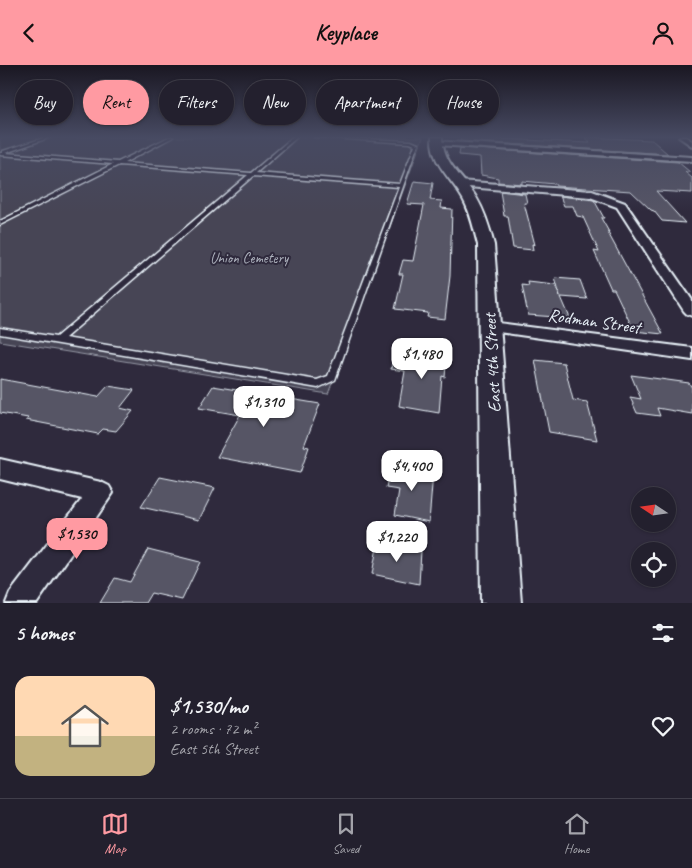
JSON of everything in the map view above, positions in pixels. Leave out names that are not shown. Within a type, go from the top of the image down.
[{"type":"street","name":"East 4th Street","points":[[442,162],[476,211],[486,245],[501,603]]},
{"type":"street","points":[[459,184],[592,194],[621,205],[692,311]]},
{"type":"street","name":"Rodman Street","points":[[490,327],[692,354]]},
{"type":"street","points":[[0,469],[101,493],[20,603]]},
{"type":"lane","points":[[106,162],[401,186]]},
{"type":"lane","points":[[58,340],[267,162]]},
{"type":"lane","points":[[0,331],[318,384],[332,378],[410,162]]},
{"type":"lane","points":[[0,223],[118,163]]},
{"type":"green space","name":"Union Cemetery","points":[[0,162],[414,162],[328,394],[0,341]]},
{"type":"building","points":[[480,162],[678,162],[690,172],[685,172],[692,178],[692,193],[656,191],[685,223],[662,221],[654,211],[631,191],[556,186],[555,184],[522,181],[522,184],[498,182],[498,178],[481,175]]},
{"type":"building","points":[[414,181],[433,183],[430,200],[442,201],[441,208],[452,209],[450,276],[445,319],[427,317],[428,313],[395,309],[403,274],[399,274],[403,260],[413,261],[424,205],[407,204]]},
{"type":"building","points":[[500,191],[525,194],[527,203],[524,203],[535,245],[532,244],[533,250],[513,248],[508,216],[504,216]]},
{"type":"building","points":[[560,196],[594,200],[604,218],[601,218],[609,232],[607,231],[663,334],[634,331],[614,289],[611,289],[594,251],[599,252],[583,217],[577,216],[573,206],[564,206]]},
{"type":"building","points":[[555,278],[580,280],[587,299],[561,297],[570,318],[528,315],[522,285],[529,286],[528,282],[555,285],[560,296]]},
{"type":"building","points":[[425,349],[447,353],[445,377],[442,376],[439,413],[399,406],[405,371],[391,369],[394,353],[424,357]]},
{"type":"building","points":[[535,360],[564,363],[573,400],[587,402],[597,440],[549,432]]},
{"type":"building","points":[[631,375],[689,383],[692,388],[692,414],[657,408],[660,416],[637,413],[630,397],[641,399]]},
{"type":"building","points":[[0,379],[98,397],[108,386],[134,390],[120,408],[133,411],[116,431],[103,429],[98,434],[26,420],[28,418],[0,413]]},
{"type":"building","points":[[213,386],[320,404],[304,446],[309,447],[300,473],[217,457],[240,415],[199,408]]},
{"type":"building","points":[[390,465],[433,473],[429,522],[395,515],[399,490],[386,488]]},
{"type":"building","points":[[160,477],[215,488],[199,520],[141,507]]},
{"type":"building","points":[[378,542],[421,551],[419,584],[372,574]]},
{"type":"building","points":[[148,549],[200,562],[182,600],[151,593],[145,603],[100,603],[115,578],[130,582]]}]
